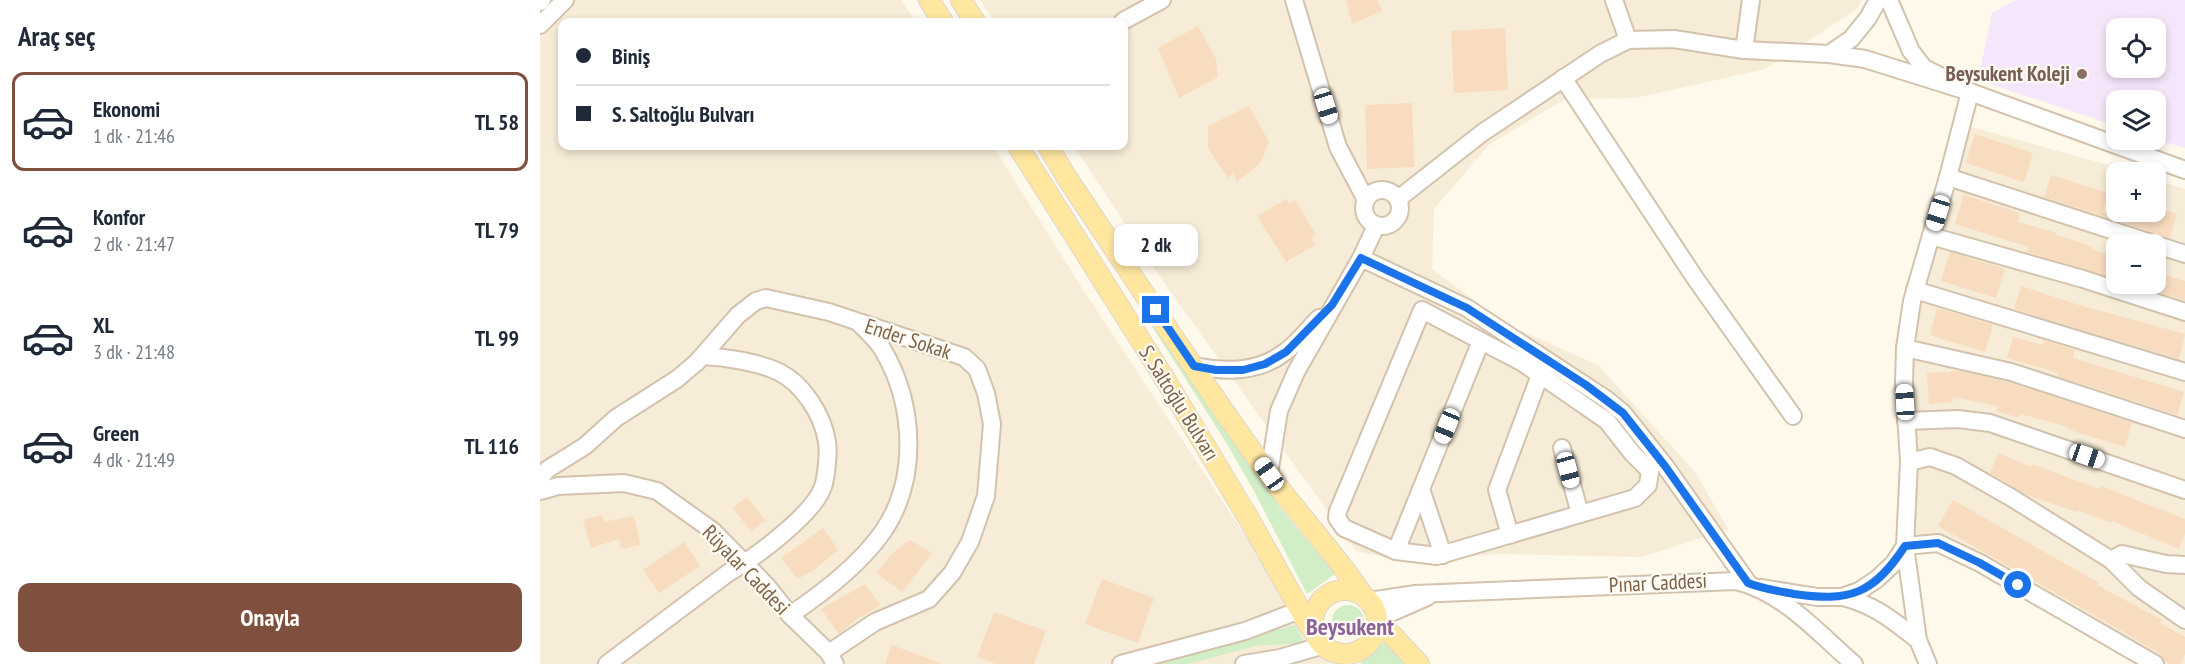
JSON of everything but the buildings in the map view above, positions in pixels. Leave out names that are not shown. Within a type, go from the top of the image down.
[{"type":"main road","points":[[929,0],[940,18]]},
{"type":"main road","points":[[961,0],[972,18]]},
{"type":"main road","name":"S. Saltoğlu Bulvarı","points":[[1021,150],[1180,403],[1300,610],[1328,649]]},
{"type":"main road","name":"S. Saltoğlu Bulvarı","points":[[1050,150],[1269,474],[1338,559],[1366,598]]},
{"type":"main road","points":[[1377,622],[1373,639],[1363,650],[1348,655],[1328,649],[1313,625],[1318,604],[1326,596],[1336,591],[1347,590],[1366,598],[1377,622],[1419,664]]},
{"type":"street","points":[[540,25],[566,0]]},
{"type":"street","points":[[1128,18],[1162,0]]},
{"type":"street","points":[[1294,0],[1338,147],[1366,200]]},
{"type":"street","points":[[1614,0],[1628,40]]},
{"type":"street","points":[[1744,50],[1751,0]]},
{"type":"street","points":[[1829,54],[1851,39],[1868,18],[1878,0]]},
{"type":"street","points":[[1889,0],[1911,51],[1924,68],[1970,92]]},
{"type":"street","points":[[1398,199],[1482,133],[1600,54],[1628,40],[1674,39],[1744,50],[1829,54],[1865,59],[1970,92],[2185,170]]},
{"type":"street","points":[[1563,78],[1695,278],[1793,416]]},
{"type":"street","points":[[1928,664],[1918,640],[1905,546],[1909,462],[1905,421],[1905,348],[1911,301],[1948,177],[1970,92]]},
{"type":"street","points":[[1948,177],[2185,254]]},
{"type":"street","points":[[1384,190],[1398,199],[1401,211],[1398,218],[1389,226],[1376,226],[1367,218],[1364,206],[1373,192],[1384,190]]},
{"type":"street","points":[[1269,474],[1279,411],[1296,372],[1332,305],[1361,258],[1376,226]]},
{"type":"street","points":[[1931,236],[2083,279],[2185,312]]},
{"type":"street","points":[[1361,258],[1467,308],[1586,385],[1623,413],[1658,470]]},
{"type":"street","points":[[1915,290],[2185,372]]},
{"type":"street","name":"Ender Sokak","points":[[540,478],[548,469],[585,446],[616,418],[676,379],[703,356],[738,315],[756,301],[766,298],[829,312],[964,357],[977,369],[987,393],[992,424],[986,496],[970,542],[952,573],[929,599],[875,622],[832,659]]},
{"type":"street","points":[[1194,366],[1216,370],[1243,370],[1265,364],[1286,352],[1332,305]]},
{"type":"street","points":[[1658,470],[1635,498],[1437,556],[1396,550],[1344,528],[1337,518],[1422,310],[1523,363],[1607,421],[1658,470],[1754,586],[1817,597],[1842,597],[1861,602],[1884,613],[1918,640]]},
{"type":"street","points":[[790,615],[832,584],[882,532],[899,498],[908,463],[909,427],[894,373],[882,349],[859,322]]},
{"type":"street","points":[[1396,550],[1481,341]]},
{"type":"street","points":[[1905,348],[2011,372],[2185,429]]},
{"type":"street","points":[[607,664],[728,573],[745,564],[805,513],[822,488],[828,443],[821,424],[800,386],[779,372],[756,364],[722,357],[703,356]]},
{"type":"street","points":[[1509,535],[1497,490],[1540,375]]},
{"type":"street","points":[[1905,421],[1958,419],[1990,423],[2185,490]]},
{"type":"street","points":[[1563,448],[1580,514]]},
{"type":"street","points":[[1909,462],[1930,458],[1956,466],[2012,498],[2111,561],[2139,588],[2185,620]]},
{"type":"street","name":"Rüyalar Caddesi","points":[[540,491],[558,486],[624,483],[657,491],[713,531],[832,659]]},
{"type":"street","points":[[1421,489],[1443,555]]},
{"type":"street","points":[[1905,546],[1938,543],[1980,563],[2155,664]]},
{"type":"street","points":[[1842,597],[1859,591],[1876,579],[1894,563],[1905,546]]},
{"type":"street","points":[[2111,561],[2122,554],[2166,564],[2185,565]]},
{"type":"street","name":"Pınar Caddesi","points":[[1366,598],[1724,580],[1754,586],[1784,603],[1854,664]]},
{"type":"street","name":"Pınar Caddesi","points":[[1377,622],[1433,594]]},
{"type":"street","points":[[1120,664],[1255,628],[1300,610]]},
{"type":"street","points":[[1244,664],[1328,649]]},
{"type":"shaded area","points":[[540,0],[901,0],[913,18],[558,18],[558,150],[996,150],[1082,288],[1330,664],[540,664]]},
{"type":"shaded area","points":[[980,0],[1862,0],[1857,9],[1765,69],[1636,98],[1565,99],[1489,145],[1434,209],[1432,269],[1506,324],[1598,365],[1695,472],[1728,529],[1642,557],[1499,554],[1405,562],[1356,551],[1160,277],[1077,150],[1128,150],[1128,18],[992,18]]},
{"type":"shaded area","name":"Beysukent Koleji","points":[[2016,0],[2185,0],[2185,148],[2166,142],[2166,90],[2106,90],[2106,123],[1978,80],[1992,13]]},
{"type":"shaded area","points":[[1961,124],[2106,164],[2106,222],[2166,222],[2166,183],[2185,189],[2185,664],[2155,664],[1939,543],[1905,546],[1905,348]]},
{"type":"green space","points":[[1040,150],[1048,150],[1280,508],[1335,574],[1307,594],[1227,444]]},
{"type":"green space","points":[[1348,605],[1360,609],[1364,621],[1360,633],[1348,637],[1336,633],[1332,621],[1336,609]]},
{"type":"green space","points":[[1295,625],[1304,643],[1255,646],[1188,664],[1149,664]]},
{"type":"green space","points":[[1387,640],[1405,664],[1360,664]]},
{"type":"place","name":"Beysukent Koleji","points":[[2082,74]]},
{"type":"district","name":"Beysukent","points":[[1350,627]]},
{"type":"route","points":[[1156,310],[1194,366],[1216,370],[1243,370],[1265,364],[1286,352],[1332,305],[1361,258],[1467,308],[1586,385],[1623,413],[1665,466],[1748,583],[1761,588],[1817,597],[1842,597],[1859,591],[1876,579],[1894,563],[1905,546],[1938,543],[1980,563],[2018,585]]}]
